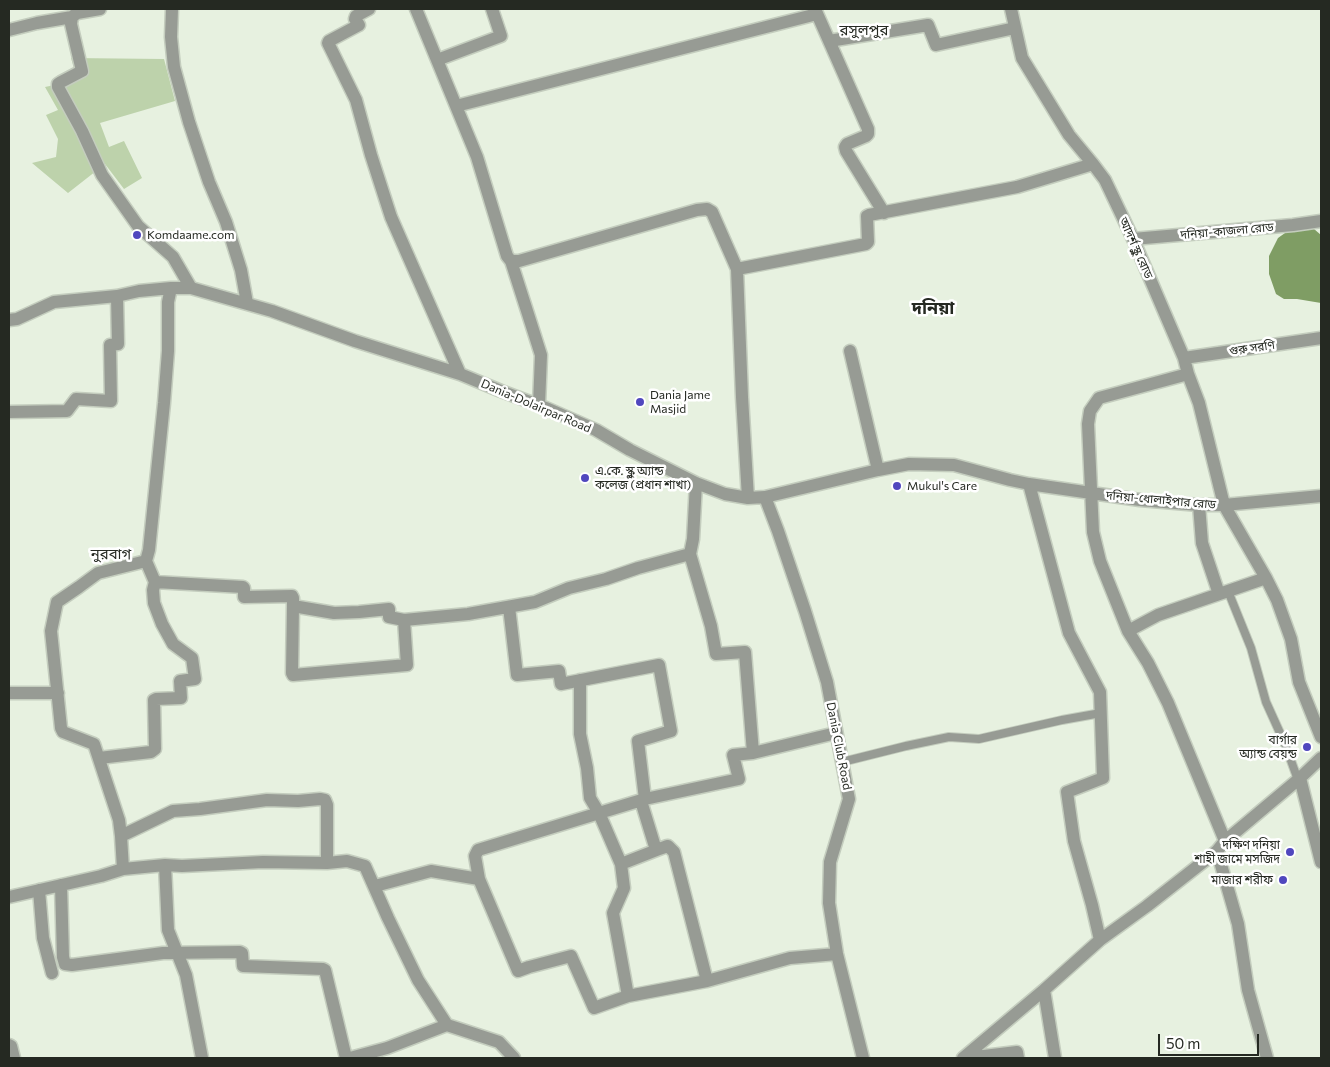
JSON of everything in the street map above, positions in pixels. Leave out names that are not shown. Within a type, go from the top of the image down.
[{"type":"street","points":[[9,30],[100,9]]},
{"type":"street","points":[[172,9],[171,37],[174,67],[209,182],[226,222],[241,270],[247,303]]},
{"type":"street","points":[[368,9],[356,16],[355,19],[358,25],[328,44],[356,100],[391,217],[460,374]]},
{"type":"street","points":[[416,9],[477,156],[507,256],[511,260],[541,355],[540,405]]},
{"type":"street","points":[[437,60],[501,36],[492,9]]},
{"type":"street","name":"আদর্শ স্কুল রোড","points":[[1011,9],[1022,58],[1069,135],[1104,180],[1133,239],[1184,358],[1199,403],[1224,505],[1277,600],[1291,639],[1299,682],[1321,737]]},
{"type":"street","points":[[456,106],[816,11],[868,130],[866,136],[847,144],[845,147],[846,151],[884,213]]},
{"type":"street","points":[[72,17],[71,24],[82,72],[58,84],[58,87],[102,175],[138,226],[173,257],[191,288]]},
{"type":"street","points":[[829,42],[928,26],[936,45],[1015,28]]},
{"type":"street","points":[[737,269],[866,244],[868,242],[867,216],[1017,187],[1093,164]]},
{"type":"street","points":[[511,260],[518,260],[697,210],[707,209],[712,212],[737,269],[748,498]]},
{"type":"street","name":"দনিয়া-কাজলা রোড","points":[[1133,239],[1321,221]]},
{"type":"street","points":[[99,758],[151,752],[155,749],[154,700],[181,698],[180,681],[195,679],[192,658],[174,644],[162,624],[154,603],[153,590],[155,582],[146,561],[149,550],[164,403],[168,350],[168,302],[171,288]]},
{"type":"street","name":"Dania-Dolairpar Road","points":[[9,320],[17,319],[54,302],[117,296],[138,290],[191,288],[247,303],[355,341],[460,374],[540,405],[596,430],[630,450],[696,483],[725,494],[748,498],[765,497],[909,464],[954,465],[1029,484],[1091,493]]},
{"type":"street","points":[[9,412],[67,411],[76,399],[111,401],[110,345],[118,344],[117,296]]},
{"type":"street","name":"গুরু সরণি","points":[[1184,358],[1321,338]]},
{"type":"street","points":[[850,351],[878,470]]},
{"type":"street","points":[[1188,374],[1099,398],[1090,411],[1088,424],[1093,532],[1100,561],[1128,631],[1148,663],[1168,703],[1221,846],[1238,924],[1248,990],[1267,1058]]},
{"type":"street","points":[[696,483],[693,539],[690,554],[711,626],[716,654],[745,652],[753,753]]},
{"type":"street","points":[[1029,484],[1069,633],[1100,692],[1103,778],[1067,792],[1074,841],[1100,940]]},
{"type":"street","name":"দনিয়া-ধোলাইপার রোড","points":[[1091,493],[1140,500],[1200,505],[1224,505],[1321,496]]},
{"type":"street","name":"Dania Club Road","points":[[765,497],[805,611],[827,682],[849,799],[830,862],[829,903],[837,954],[863,1058]]},
{"type":"street","points":[[1200,505],[1202,543],[1223,593]]},
{"type":"street","points":[[293,606],[334,613],[389,609],[389,616],[404,620],[468,614],[534,602],[569,588],[690,554]]},
{"type":"street","points":[[123,868],[119,820],[94,744],[63,732],[61,728],[51,631],[57,602],[98,572],[146,561]]},
{"type":"street","points":[[1128,631],[1158,615],[1266,578]]},
{"type":"street","points":[[155,582],[243,587],[244,597],[292,596],[293,675],[407,665],[404,620]]},
{"type":"street","points":[[509,607],[518,675],[559,671],[561,684],[659,665],[671,731],[638,741],[643,800],[656,850],[667,846]]},
{"type":"street","points":[[580,680],[580,734],[587,768],[590,798],[599,813],[620,864],[624,888],[613,913],[628,996]]},
{"type":"street","points":[[9,693],[58,693]]},
{"type":"street","points":[[836,733],[733,756],[738,779],[643,800],[478,850],[475,856],[479,879],[518,971],[571,956],[594,1008],[628,996],[706,981],[790,958],[837,954]]},
{"type":"street","points":[[965,1058],[1100,940],[1147,906],[1221,846],[1321,758]]},
{"type":"street","points":[[1299,779],[1321,862]]},
{"type":"street","points":[[121,836],[174,811],[267,800],[298,801],[320,799],[325,800],[327,805],[327,863]]},
{"type":"street","points":[[620,864],[667,846]]},
{"type":"street","points":[[667,846],[674,852],[706,981]]},
{"type":"street","points":[[9,896],[101,876],[123,868],[165,865],[182,866],[263,862],[327,863],[347,861],[365,866],[418,980],[447,1025]]},
{"type":"street","points":[[165,865],[168,930],[186,975],[202,1058]]},
{"type":"street","points":[[374,886],[431,872],[479,879]]},
{"type":"street","points":[[61,885],[63,957],[65,964],[72,965],[164,953],[240,952],[242,953],[243,966],[323,969],[325,970],[346,1058]]},
{"type":"street","points":[[39,890],[43,938],[52,973]]},
{"type":"street","points":[[1044,990],[1055,1058]]},
{"type":"street","points":[[350,1058],[387,1048],[447,1025],[499,1042],[514,1058]]},
{"type":"street","points":[[9,1045],[11,1046],[14,1058]]},
{"type":"street","points":[[965,1058],[1017,1052],[1018,1058]]},
{"type":"lane","points":[[1223,593],[1251,648],[1266,702],[1299,779]]},
{"type":"lane","points":[[842,762],[949,737],[979,740],[1062,720],[1101,713]]},
{"type":"shaded area","points":[[71,58],[164,59],[175,101],[100,123],[109,147],[124,141],[142,178],[124,189],[105,164],[68,193],[32,163],[56,157],[58,139],[46,115],[58,110],[45,87],[78,80]]},
{"type":"shaded area","points":[[1306,228],[1314,229],[1321,235],[1321,303],[1284,299],[1276,294],[1269,274],[1269,256],[1278,238],[1285,233]]},
{"type":"place","name":"Komdaame.com","points":[[137,235]]},
{"type":"place","name":"Dania Jame Masjid","points":[[640,402]]},
{"type":"place","name":"এ.কে. স্কুল অ্যান্ড কলেজ (প্রধান শাখা)","points":[[585,478]]},
{"type":"place","name":"Mukul's Care","points":[[897,486]]},
{"type":"place","name":"বার্গার অ্যান্ড বেয়ন্ড","points":[[1307,747]]},
{"type":"place","name":"দক্ষিণ দনিয়া শাহী জামে মসজিদ","points":[[1290,852]]},
{"type":"place","name":"মাজার শরীফ","points":[[1283,880]]},
{"type":"district","name":"রসুলপুর","points":[[864,30]]},
{"type":"district","name":"দনিয়া","points":[[933,308]]},
{"type":"district","name":"নুরবাগ","points":[[111,554]]}]
